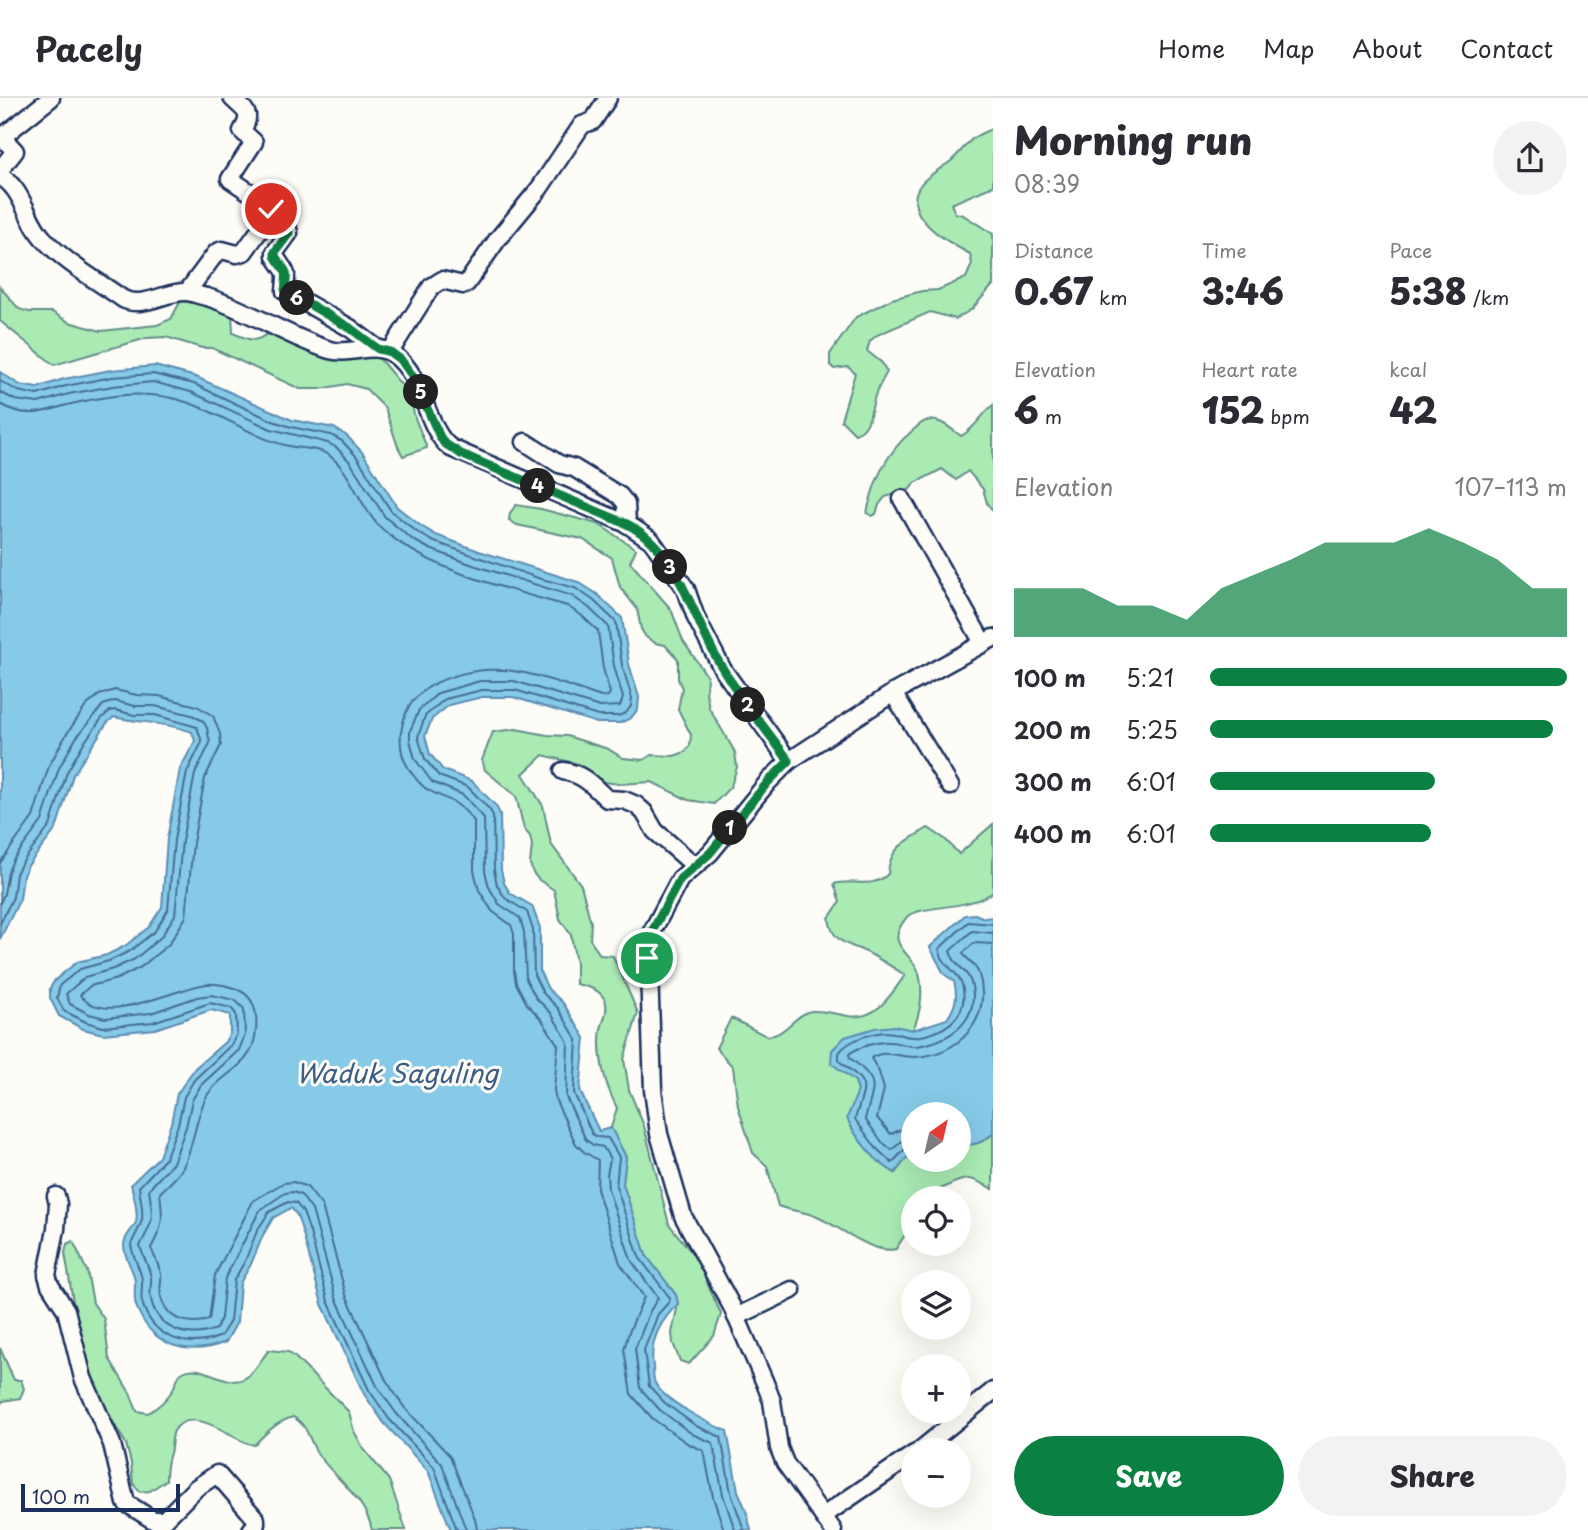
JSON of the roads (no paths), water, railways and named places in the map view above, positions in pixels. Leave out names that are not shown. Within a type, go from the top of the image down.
[{"type":"street","points":[[0,170],[15,151],[1,136],[51,98]]},
{"type":"street","points":[[187,292],[216,253],[222,250],[237,254],[244,252],[269,217],[270,206],[230,179],[254,142],[243,131],[249,120],[248,114],[232,98]]},
{"type":"street","points":[[384,350],[431,287],[442,280],[463,285],[467,283],[497,240],[539,189],[582,125],[593,121],[608,98]]},
{"type":"street","points":[[0,176],[13,185],[44,240],[123,299],[136,302],[187,292],[243,311],[333,351],[384,350]]},
{"type":"street","points":[[269,217],[288,229],[289,233],[275,252],[275,256],[287,271],[285,290],[401,360],[413,377],[440,437],[451,448],[627,524],[651,540],[686,589],[696,618],[723,670],[789,761]]},
{"type":"street","points":[[526,442],[559,464],[574,468],[620,496],[626,504],[627,524]]},
{"type":"street","points":[[901,1464],[828,1523],[785,1463],[779,1448],[772,1401],[736,1317],[683,1216],[659,1134],[653,1090],[648,939],[680,879],[710,853],[768,782],[789,761],[893,693],[988,640],[902,499]]},
{"type":"street","points":[[893,693],[950,786]]},
{"type":"street","points":[[563,771],[586,779],[607,799],[624,800],[636,805],[661,837],[694,865]]},
{"type":"street","points":[[56,1196],[56,1229],[47,1275],[50,1285],[66,1310],[83,1378],[112,1444],[126,1503],[153,1520],[164,1520],[197,1488],[217,1474],[256,1519],[251,1530]]},
{"type":"street","points":[[736,1317],[792,1290]]},
{"type":"street","points":[[935,1438],[993,1391]]},
{"type":"water","name":"Waduk Saguling","points":[[155,366],[196,377],[292,420],[334,428],[347,436],[363,453],[397,507],[421,526],[436,535],[479,551],[578,582],[597,594],[622,618],[629,664],[639,697],[638,709],[631,718],[620,723],[597,723],[513,697],[482,697],[449,705],[432,719],[425,736],[430,754],[443,770],[472,781],[496,806],[500,814],[501,870],[504,883],[510,893],[532,906],[540,928],[540,972],[548,989],[563,1003],[585,1038],[580,1091],[599,1131],[611,1128],[626,1157],[623,1184],[646,1255],[676,1295],[678,1304],[661,1324],[654,1340],[652,1357],[655,1383],[677,1404],[727,1431],[738,1491],[751,1530],[451,1530],[428,1471],[384,1423],[364,1394],[322,1304],[297,1215],[291,1208],[273,1218],[263,1235],[240,1283],[237,1322],[226,1342],[199,1349],[173,1345],[152,1332],[144,1321],[136,1304],[134,1276],[124,1249],[125,1239],[137,1217],[131,1184],[159,1157],[171,1123],[177,1094],[195,1068],[225,1042],[230,1033],[230,1015],[211,1010],[155,1029],[103,1034],[83,1029],[59,1016],[50,998],[50,988],[55,980],[77,962],[107,955],[125,946],[149,927],[162,907],[167,839],[180,769],[195,741],[192,732],[172,726],[114,717],[107,723],[73,775],[56,829],[27,867],[20,899],[0,939],[0,372],[20,385],[37,388],[64,379],[111,370]]},
{"type":"water","points":[[965,915],[993,917],[993,1133],[971,1145],[971,1102],[901,1102],[901,1165],[895,1173],[873,1156],[851,1126],[847,1118],[858,1091],[855,1081],[831,1063],[832,1050],[845,1037],[875,1028],[894,1026],[913,1030],[947,1019],[955,1001],[954,981],[944,974],[930,947]]}]
